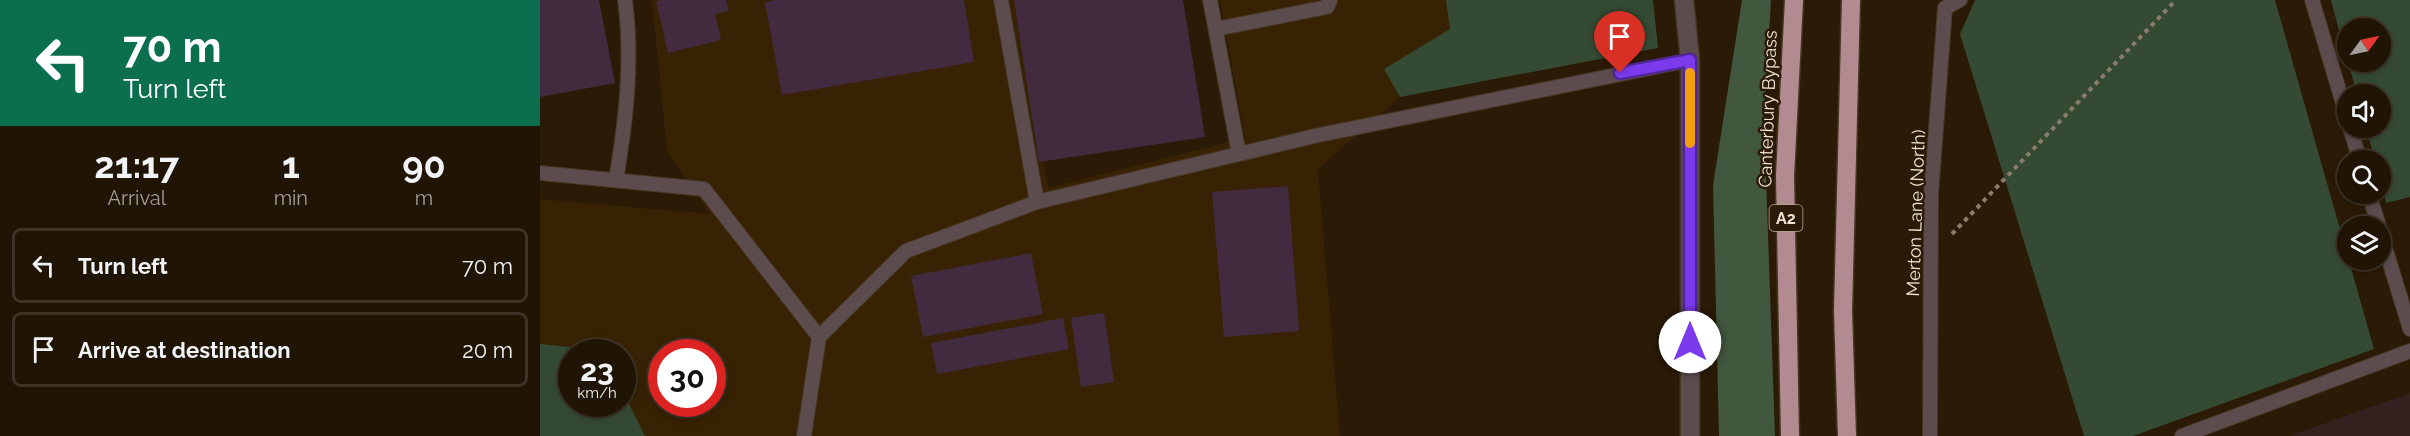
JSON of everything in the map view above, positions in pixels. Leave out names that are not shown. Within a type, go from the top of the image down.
[{"type":"highway","name":"Canterbury Bypass","points":[[1790,436],[1785,176],[1794,0]]},
{"type":"highway","points":[[1847,436],[1843,311],[1851,0]]},
{"type":"street","points":[[1684,0],[1690,60],[1690,436]]},
{"type":"lane","points":[[616,180],[626,123],[630,40],[624,0]]},
{"type":"lane","points":[[1001,0],[1037,202]]},
{"type":"lane","points":[[1210,0],[1239,154]]},
{"type":"lane","points":[[1216,29],[1327,7],[1330,0]]},
{"type":"lane","name":"Merton Lane (North)","points":[[1930,436],[1931,195],[1945,8],[1960,0]]},
{"type":"lane","points":[[2312,0],[2337,84]]},
{"type":"lane","points":[[804,436],[819,337],[906,252],[1037,202],[1318,135],[1690,60]]},
{"type":"lane","points":[[540,172],[704,189],[819,337]]},
{"type":"lane","points":[[2391,266],[2410,329]]},
{"type":"lane","points":[[2182,436],[2410,351]]},
{"type":"path","points":[[1930,256],[2176,0]]},
{"type":"shaded area","points":[[652,0],[1017,0],[1048,188],[1245,138],[1220,0],[1446,0],[1450,29],[1384,69],[1400,97],[1318,169],[1340,436],[645,436],[636,417],[636,339],[558,339],[558,351],[540,351],[540,199],[710,214],[667,151]]},
{"type":"shaded area","points":[[2410,393],[2410,436],[2289,436]]},
{"type":"green space","points":[[1446,0],[1653,0],[1658,48],[1400,97],[1384,69],[1450,29]]},
{"type":"green space","points":[[1742,0],[1771,0],[1764,119],[1775,436],[1719,436],[1713,185]]},
{"type":"green space","points":[[1975,0],[2275,0],[2337,219],[2337,270],[2352,270],[2374,349],[2133,436],[2084,436],[1960,34]]},
{"type":"green space","points":[[2331,0],[2410,0],[2410,197],[2391,202],[2391,150],[2372,150],[2369,138],[2391,138],[2391,84],[2354,84],[2351,72],[2391,72],[2391,18],[2337,18],[2337,23]]},
{"type":"green space","points":[[540,344],[558,346],[558,417],[636,417],[645,436],[540,436]]},
{"type":"building","points":[[540,0],[599,0],[615,83],[540,97]]},
{"type":"building","points":[[726,0],[729,11],[715,14],[721,40],[668,53],[656,1]]},
{"type":"building","points":[[776,0],[964,0],[974,62],[782,95],[765,2]]},
{"type":"building","points":[[1014,0],[1183,0],[1205,137],[1039,162]]},
{"type":"building","points":[[1288,186],[1299,331],[1224,337],[1212,192]]},
{"type":"building","points":[[1031,253],[1043,314],[923,337],[911,276]]},
{"type":"building","points":[[1104,313],[1114,382],[1081,387],[1071,318]]},
{"type":"building","points":[[1063,318],[1069,349],[937,374],[931,343]]},
{"type":"slow traffic","points":[[1690,73],[1690,143]]},
{"type":"route","points":[[1620,73],[1690,60],[1690,342]]}]
